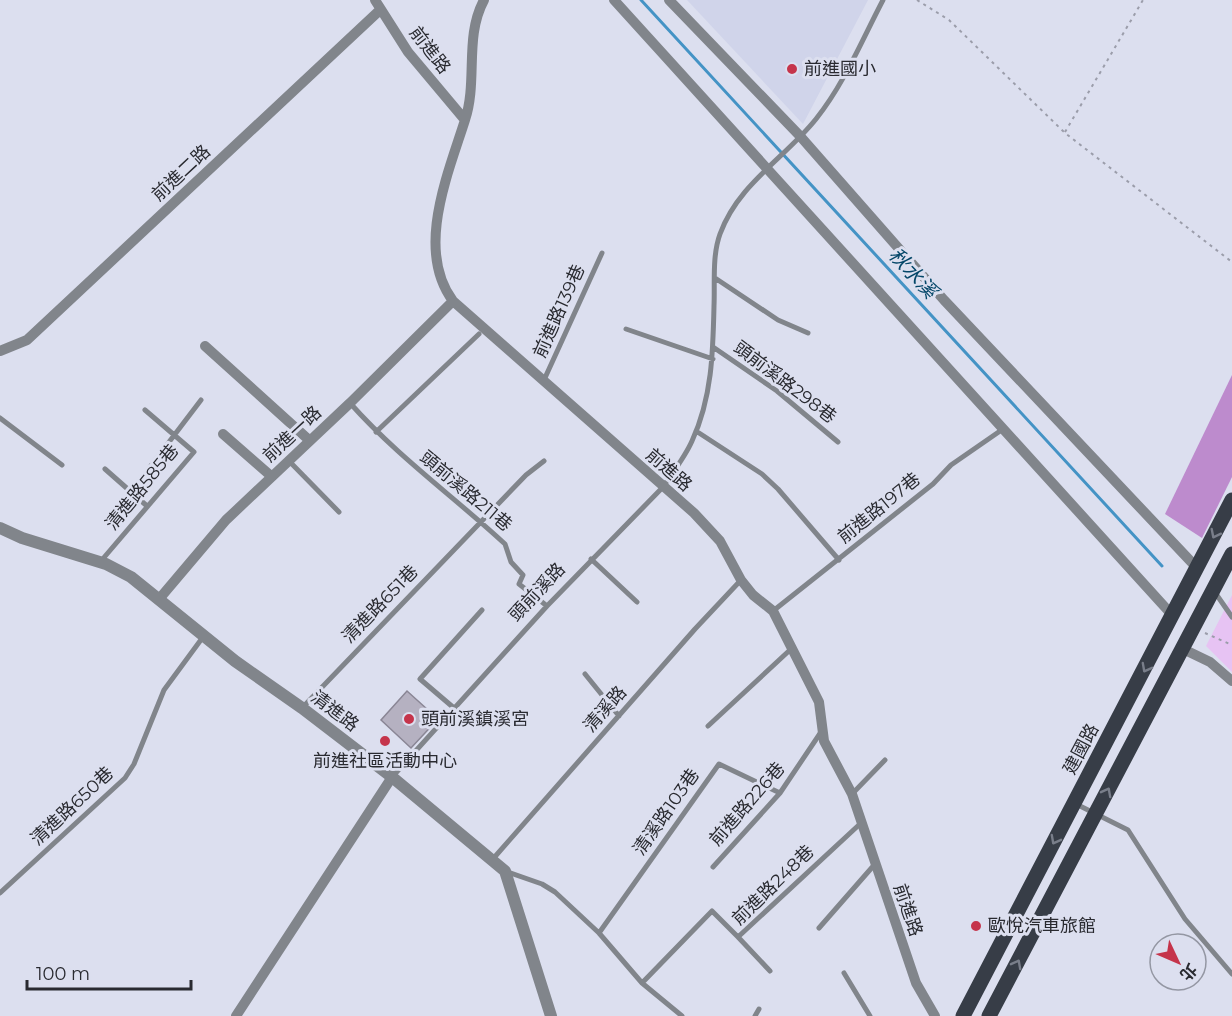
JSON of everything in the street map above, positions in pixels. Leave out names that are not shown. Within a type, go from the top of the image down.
[{"type":"main road","name":"建國路","points":[[963,1016],[1232,500]]},
{"type":"main road","points":[[989,1016],[1232,554]]},
{"type":"street","points":[[465,120],[471,101],[473,30],[484,0]]},
{"type":"street","points":[[614,0],[1173,616]]},
{"type":"street","points":[[669,0],[802,135],[944,300],[1197,568]]},
{"type":"street","name":"前進路","points":[[377,5],[408,52],[465,120],[440,199],[436,224],[439,273],[445,290],[453,301],[694,513],[720,541],[741,580],[753,595],[773,611],[819,702],[824,741],[852,794],[916,983],[935,1016]]},
{"type":"street","name":"前進二路","points":[[0,351],[27,340],[377,5]]},
{"type":"street","name":"前進一路","points":[[160,598],[203,545],[271,476],[350,403],[453,301]]},
{"type":"street","points":[[205,346],[309,440]]},
{"type":"street","points":[[223,434],[271,476]]},
{"type":"street","name":"清進路","points":[[0,528],[22,538],[100,562],[131,577],[160,598],[203,637],[302,708],[392,777],[505,870]]},
{"type":"street","points":[[1183,649],[1210,662],[1232,681]]},
{"type":"street","name":"頭前溪路","points":[[236,1016],[392,777]]},
{"type":"street","points":[[505,870],[551,1016]]},
{"type":"lane","points":[[802,135],[838,87],[883,0]]},
{"type":"lane","name":"頭前溪路","points":[[392,777],[591,558],[663,487],[696,431],[706,400],[713,359],[716,248],[725,221],[765,168],[802,135]]},
{"type":"lane","name":"前進路139巷","points":[[544,380],[602,254]]},
{"type":"lane","points":[[715,278],[778,320],[808,333]]},
{"type":"lane","points":[[626,329],[713,359]]},
{"type":"lane","points":[[376,432],[479,334]]},
{"type":"lane","name":"頭前溪路298巷","points":[[713,347],[777,391],[838,442]]},
{"type":"lane","points":[[150,467],[172,434],[201,400]]},
{"type":"lane","name":"頭前溪路211巷","points":[[350,403],[376,432],[415,469],[480,521],[507,547],[511,562],[523,575],[519,584],[547,606]]},
{"type":"lane","name":"清進路585巷","points":[[100,562],[194,452],[145,410]]},
{"type":"lane","points":[[0,418],[62,465]]},
{"type":"lane","name":"前進路197巷","points":[[773,611],[933,484],[951,465],[1003,429]]},
{"type":"lane","points":[[696,431],[770,482],[838,560]]},
{"type":"lane","points":[[288,460],[339,512]]},
{"type":"lane","name":"清進路651巷","points":[[302,708],[525,475],[544,461]]},
{"type":"lane","points":[[105,469],[147,506]]},
{"type":"lane","points":[[591,558],[638,602]]},
{"type":"lane","name":"清溪路","points":[[492,860],[741,580]]},
{"type":"lane","points":[[1213,590],[1232,617]]},
{"type":"lane","points":[[454,708],[420,679],[482,610]]},
{"type":"lane","name":"清進路650巷","points":[[0,893],[125,778],[134,764],[164,690],[203,637]]},
{"type":"lane","points":[[708,726],[791,649]]},
{"type":"lane","points":[[585,674],[619,716]]},
{"type":"lane","name":"前進路226巷","points":[[713,867],[780,793],[822,731]]},
{"type":"lane","points":[[852,794],[885,760]]},
{"type":"lane","name":"清溪路103巷","points":[[598,933],[719,764],[780,793]]},
{"type":"lane","points":[[1074,803],[1128,830],[1185,919],[1232,974]]},
{"type":"lane","name":"前進路248巷","points":[[770,971],[738,937],[861,823]]},
{"type":"lane","points":[[819,928],[875,864]]},
{"type":"lane","points":[[505,870],[542,884],[555,892],[598,933],[642,982],[682,1016]]},
{"type":"lane","points":[[642,982],[712,911],[738,937]]},
{"type":"lane","points":[[844,973],[870,1016]]},
{"type":"lane","points":[[754,1016],[759,1009]]},
{"type":"path","points":[[917,0],[949,20],[1065,133],[1232,262]]},
{"type":"path","points":[[1065,133],[1143,0]]},
{"type":"path","points":[[1194,628],[1232,645]]},
{"type":"shaded area","name":"前進國小","points":[[687,0],[868,0],[803,124]]},
{"type":"shaded area","points":[[1232,375],[1232,477],[1202,538],[1165,514]]},
{"type":"shaded area","points":[[1232,595],[1232,672],[1206,646]]},
{"type":"building","name":"頭前溪鎮溪宮","points":[[407,691],[438,719],[411,748],[381,720]]},
{"type":"waterway","name":"秋水溪","points":[[641,0],[1162,566]]},
{"type":"place","name":"前進國小","points":[[792,69]]},
{"type":"place","name":"頭前溪鎮溪宮","points":[[409,719]]},
{"type":"place","name":"前進社區活動中心","points":[[385,741]]},
{"type":"place","name":"歐悅汽車旅館","points":[[976,926]]}]
